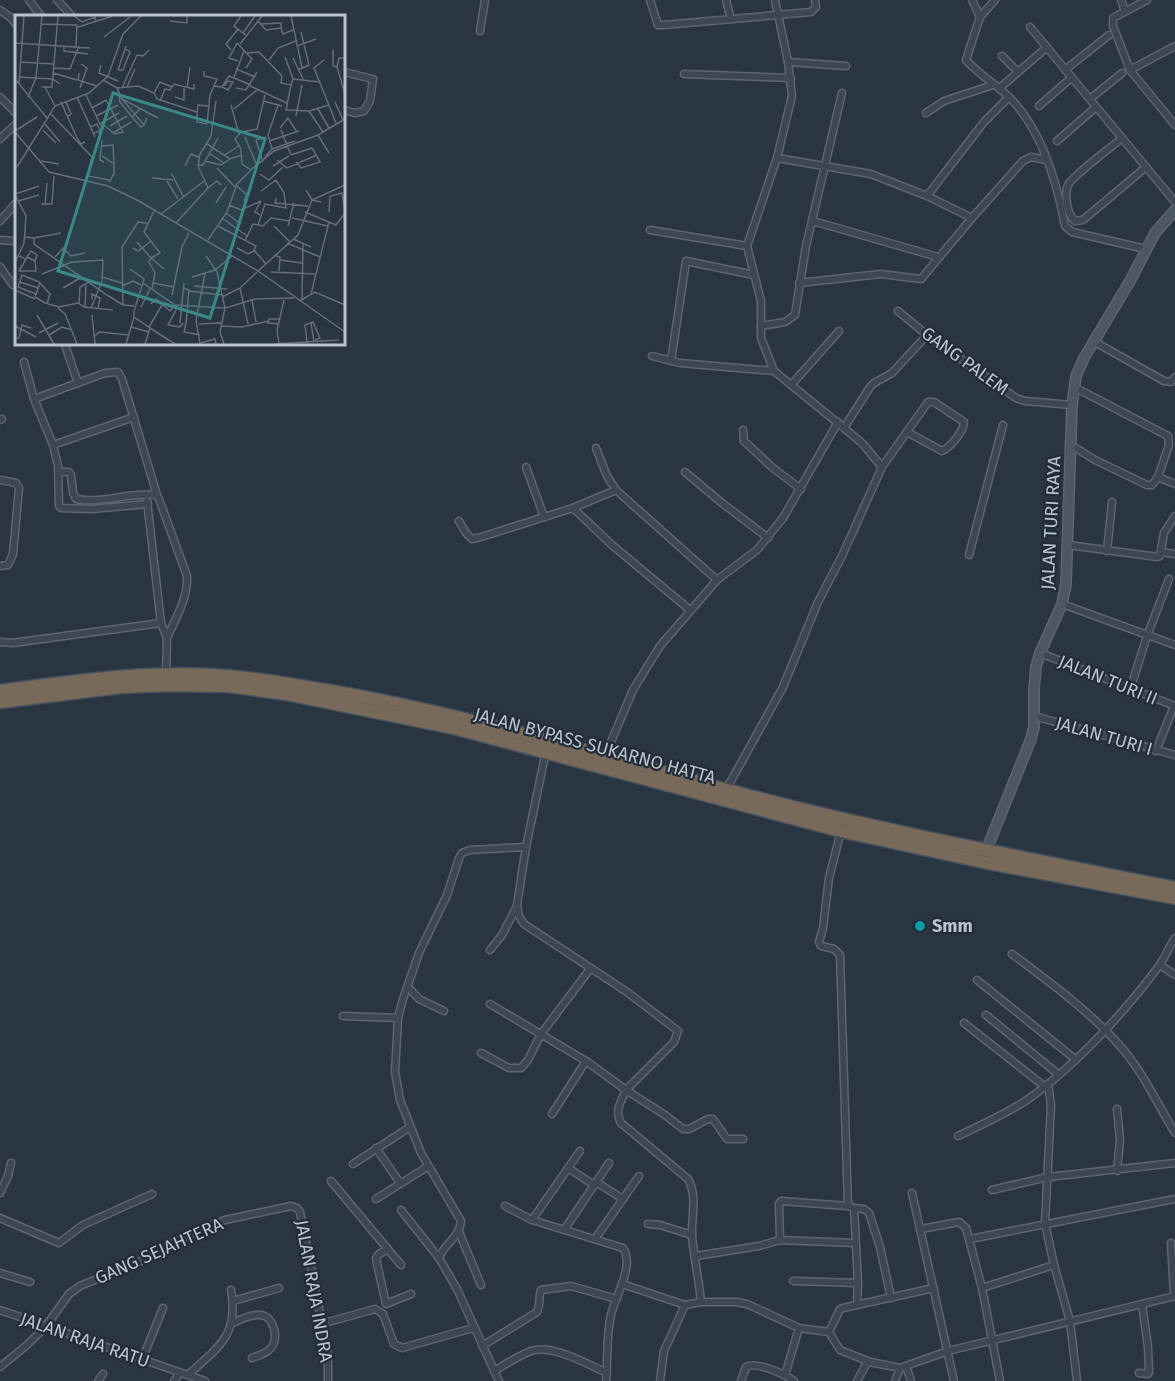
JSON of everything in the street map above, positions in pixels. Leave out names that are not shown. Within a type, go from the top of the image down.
[{"type":"highway","name":"JALAN BYPASS SUKARNO HATTA","points":[[0,702],[166,679],[225,676],[349,694],[419,709],[605,756],[726,790],[986,851],[1175,888]]},
{"type":"highway","name":"JALAN BYPASS SUKARNO HATTA","points":[[0,691],[112,677],[166,679],[287,694],[454,728],[841,831],[988,863],[1175,898]]},
{"type":"street","points":[[29,0],[40,15]]},
{"type":"street","points":[[57,0],[71,15]]},
{"type":"street","points":[[480,32],[485,0]]},
{"type":"street","points":[[650,0],[658,25],[811,12],[816,7],[815,0]]},
{"type":"street","points":[[726,0],[731,19]]},
{"type":"street","points":[[775,0],[791,78],[792,96],[777,158],[747,246],[761,301],[762,345],[774,371],[862,443],[882,467]]},
{"type":"street","points":[[972,0],[980,17]]},
{"type":"street","points":[[995,0],[980,17],[966,60],[1009,97],[1029,119],[1060,196],[1065,226],[1072,232],[1146,249]]},
{"type":"street","points":[[1121,0],[1125,11]]},
{"type":"street","points":[[1147,0],[1113,18],[1113,26],[1130,70],[1175,125]]},
{"type":"street","points":[[0,10],[15,23]]},
{"type":"street","points":[[1030,27],[1175,202]]},
{"type":"street","points":[[1065,70],[1109,35]]},
{"type":"street","points":[[1130,70],[1175,45]]},
{"type":"street","points":[[1002,86],[1046,48]]},
{"type":"street","points":[[1002,56],[1018,72]]},
{"type":"street","points":[[788,62],[846,66]]},
{"type":"street","points":[[345,72],[373,79],[370,101],[364,111],[355,113],[345,110]]},
{"type":"street","points":[[684,74],[791,78]]},
{"type":"street","points":[[1090,99],[1122,74]]},
{"type":"street","points":[[1039,106],[1071,78]]},
{"type":"street","points":[[926,113],[944,101],[993,85]]},
{"type":"street","points":[[760,326],[785,322],[794,317],[806,246],[842,93]]},
{"type":"street","points":[[0,97],[15,112]]},
{"type":"street","points":[[927,196],[984,122],[1009,97]]},
{"type":"street","points":[[1057,141],[1096,107]]},
{"type":"street","points":[[0,139],[15,125]]},
{"type":"street","points":[[1122,138],[1070,182],[1067,197],[1071,218],[1075,221],[1083,220],[1146,167]]},
{"type":"street","points":[[800,283],[881,274],[918,280],[926,274],[938,257],[1023,161],[1030,157],[1047,160]]},
{"type":"street","points":[[777,158],[871,174],[927,196],[972,218]]},
{"type":"street","points":[[0,221],[15,204]]},
{"type":"street","name":"JALAN TURI RAYA","points":[[986,851],[1031,739],[1035,677],[1040,653],[1062,604],[1066,584],[1074,387],[1084,358],[1130,281],[1155,233],[1175,210]]},
{"type":"street","points":[[813,221],[938,257]]},
{"type":"street","points":[[650,230],[747,246]]},
{"type":"street","points":[[0,240],[15,241]]},
{"type":"street","points":[[671,360],[686,261],[754,275]]},
{"type":"street","points":[[0,267],[13,285]]},
{"type":"street","name":"GANG PALEM","points":[[898,311],[927,335],[1016,398],[1024,401],[1072,405]]},
{"type":"street","points":[[792,384],[839,331]]},
{"type":"street","points":[[844,428],[870,387],[892,373],[927,335]]},
{"type":"street","points":[[1095,342],[1164,381],[1171,382],[1175,377]]},
{"type":"street","points":[[65,345],[78,383]]},
{"type":"street","points":[[652,356],[774,371]]},
{"type":"street","points":[[24,362],[34,399],[53,445],[59,472],[59,506],[61,508],[91,509],[148,504]]},
{"type":"street","points":[[34,399],[105,372],[118,372],[122,379],[157,495],[187,576],[188,588],[183,603],[166,638]]},
{"type":"street","points":[[1071,444],[1095,460],[1147,485],[1152,485],[1158,477],[1169,445],[1168,436],[1074,387]]},
{"type":"street","points":[[726,790],[783,687],[818,602],[842,556],[882,467],[926,404],[934,402],[964,422],[964,426],[954,440],[942,452],[907,432]]},
{"type":"street","points":[[53,445],[134,417]]},
{"type":"street","points":[[605,756],[633,690],[660,646],[717,580],[768,538],[801,489],[838,422]]},
{"type":"street","points":[[969,555],[1004,425]]},
{"type":"street","points":[[742,430],[744,441],[773,468],[801,489]]},
{"type":"street","points":[[596,448],[607,476],[616,490],[717,580]]},
{"type":"street","points":[[526,467],[544,517]]},
{"type":"street","points":[[59,472],[69,472],[71,475],[76,499],[157,495]]},
{"type":"street","points":[[685,472],[768,538]]},
{"type":"street","points":[[1158,477],[1175,484]]},
{"type":"street","points":[[0,480],[16,483],[19,488],[13,554],[8,565],[0,566]]},
{"type":"street","points":[[459,520],[465,533],[472,539],[573,508],[616,490]]},
{"type":"street","points":[[146,494],[161,623],[166,638],[166,679]]},
{"type":"street","points":[[1107,551],[1112,502]]},
{"type":"street","points":[[573,508],[612,545],[690,610]]},
{"type":"street","points":[[1068,545],[1158,557],[1164,532],[1175,516]]},
{"type":"street","points":[[1161,552],[1175,554]]},
{"type":"street","points":[[1130,690],[1147,636],[1169,579]]},
{"type":"street","points":[[1062,604],[1175,645]]},
{"type":"street","points":[[0,642],[12,643],[161,623]]},
{"type":"street","name":"JALAN TURI II","points":[[1040,653],[1174,706]]},
{"type":"street","points":[[1155,751],[1174,706]]},
{"type":"street","name":"JALAN TURI I","points":[[1034,716],[1175,755]]},
{"type":"street","points":[[490,950],[509,923],[517,905],[526,847],[546,752]]},
{"type":"street","points":[[841,831],[829,878],[819,942],[821,946],[834,949],[840,955],[851,1207],[858,1283],[857,1305]]},
{"type":"street","points":[[439,1258],[459,1232],[461,1225],[458,1214],[428,1167],[400,1100],[395,1071],[398,1018],[419,953],[447,895],[462,853],[504,847],[526,847]]},
{"type":"street","points":[[517,905],[519,916],[524,924],[627,992],[678,1031],[674,1042],[626,1090],[618,1109],[617,1118],[621,1124],[688,1179],[692,1186],[694,1193],[692,1235],[701,1302]]},
{"type":"street","points":[[958,1136],[1010,1111],[1046,1085],[1075,1059],[1105,1030],[1160,965],[1175,938]]},
{"type":"street","points":[[1012,954],[1105,1030],[1122,1047],[1139,1071],[1175,1133]]},
{"type":"street","points":[[1160,965],[1175,975]]},
{"type":"street","points":[[481,1053],[509,1068],[521,1068],[528,1060],[541,1034],[590,969]]},
{"type":"street","points":[[977,980],[1075,1059]]},
{"type":"street","points":[[408,987],[419,999],[444,1011]]},
{"type":"street","points":[[490,1004],[586,1061],[683,1129],[689,1129],[708,1119],[713,1119],[727,1139],[743,1139]]},
{"type":"street","points":[[986,1015],[1058,1074]]},
{"type":"street","points":[[343,1016],[398,1018]]},
{"type":"street","points":[[964,1023],[1046,1085],[1051,1105],[1045,1223],[1070,1321],[1077,1381]]},
{"type":"street","points":[[552,1114],[586,1061]]},
{"type":"street","points":[[1117,1109],[1120,1140],[1117,1171]]},
{"type":"street","points":[[353,1164],[410,1127]]},
{"type":"street","points":[[376,1148],[400,1184]]},
{"type":"street","points":[[532,1220],[580,1151]]},
{"type":"street","points":[[0,1193],[11,1163]]},
{"type":"street","points":[[564,1230],[609,1163]]},
{"type":"street","points":[[992,1190],[1048,1177],[1175,1163]]},
{"type":"street","points":[[376,1199],[428,1167]]},
{"type":"street","points":[[568,1168],[623,1199]]},
{"type":"street","points":[[595,1239],[639,1176]]},
{"type":"street","points":[[331,1181],[401,1264]]},
{"type":"street","points":[[912,1193],[954,1381]]},
{"type":"street","points":[[0,1218],[59,1243],[83,1225],[152,1194]]},
{"type":"street","points":[[970,1239],[1175,1199]]},
{"type":"street","points":[[780,1240],[779,1204],[781,1201],[864,1209],[869,1213],[880,1247],[891,1298]]},
{"type":"street","name":"JALAN RAJA INDRA","points":[[291,1206],[300,1212],[328,1354],[328,1381]]},
{"type":"street","name":"GANG SEJAHTERA","points":[[0,1367],[46,1326],[69,1294],[80,1286],[141,1261],[186,1236],[225,1220],[291,1206]]},
{"type":"street","points":[[505,1206],[532,1220],[623,1248],[626,1252],[622,1284],[611,1315],[606,1381]]},
{"type":"street","points":[[401,1210],[439,1258],[457,1288],[473,1328],[499,1381]]},
{"type":"street","points":[[921,1229],[958,1222],[966,1228],[982,1288],[1000,1381]]},
{"type":"street","points":[[648,1224],[660,1225],[692,1235]]},
{"type":"street","points":[[459,1232],[482,1285]]},
{"type":"street","points":[[696,1256],[759,1246],[780,1240],[854,1244]]},
{"type":"street","points":[[829,1332],[840,1350],[868,1361],[903,1367],[948,1351],[1174,1296],[1171,1243]]},
{"type":"street","points":[[386,1304],[376,1259],[379,1254],[388,1249]]},
{"type":"street","points":[[982,1288],[1054,1264]]},
{"type":"street","points":[[0,1273],[30,1282]]},
{"type":"street","points":[[793,1281],[858,1283]]},
{"type":"street","points":[[622,1284],[685,1305],[701,1302],[747,1304],[799,1328],[829,1332]]},
{"type":"street","points":[[482,1346],[537,1312],[540,1305],[539,1295],[541,1290],[546,1288],[571,1286],[617,1299]]},
{"type":"street","points":[[233,1301],[279,1288]]},
{"type":"street","points":[[829,1332],[840,1309],[934,1288]]},
{"type":"street","points":[[188,1375],[222,1343],[233,1323],[231,1290]]},
{"type":"street","points":[[381,1312],[386,1304],[411,1294]]},
{"type":"street","points":[[1139,1373],[1148,1374],[1149,1372],[1148,1340],[1142,1304]]},
{"type":"street","points":[[660,1381],[664,1351],[685,1305]]},
{"type":"street","points":[[142,1360],[163,1308]]},
{"type":"street","points":[[321,1324],[375,1309],[381,1312],[394,1344],[402,1348],[473,1328]]},
{"type":"street","name":"JALAN RAJA RATU","points":[[0,1310],[205,1381]]},
{"type":"street","points":[[233,1323],[260,1314],[271,1321],[275,1336],[273,1345],[269,1350],[252,1358]]},
{"type":"street","points":[[785,1375],[799,1328]]},
{"type":"street","points":[[494,1371],[521,1356],[542,1349],[552,1350],[607,1373]]},
{"type":"street","points":[[857,1381],[868,1361]]},
{"type":"street","points":[[741,1381],[746,1367],[754,1364],[785,1375],[794,1381]]},
{"type":"street","points":[[895,1381],[903,1367]]},
{"type":"street","points":[[903,1367],[911,1381]]},
{"type":"street","points":[[174,1381],[180,1373]]},
{"type":"street","points":[[98,1381],[103,1374]]},
{"type":"place","name":"Smm","points":[[920,926]]}]
